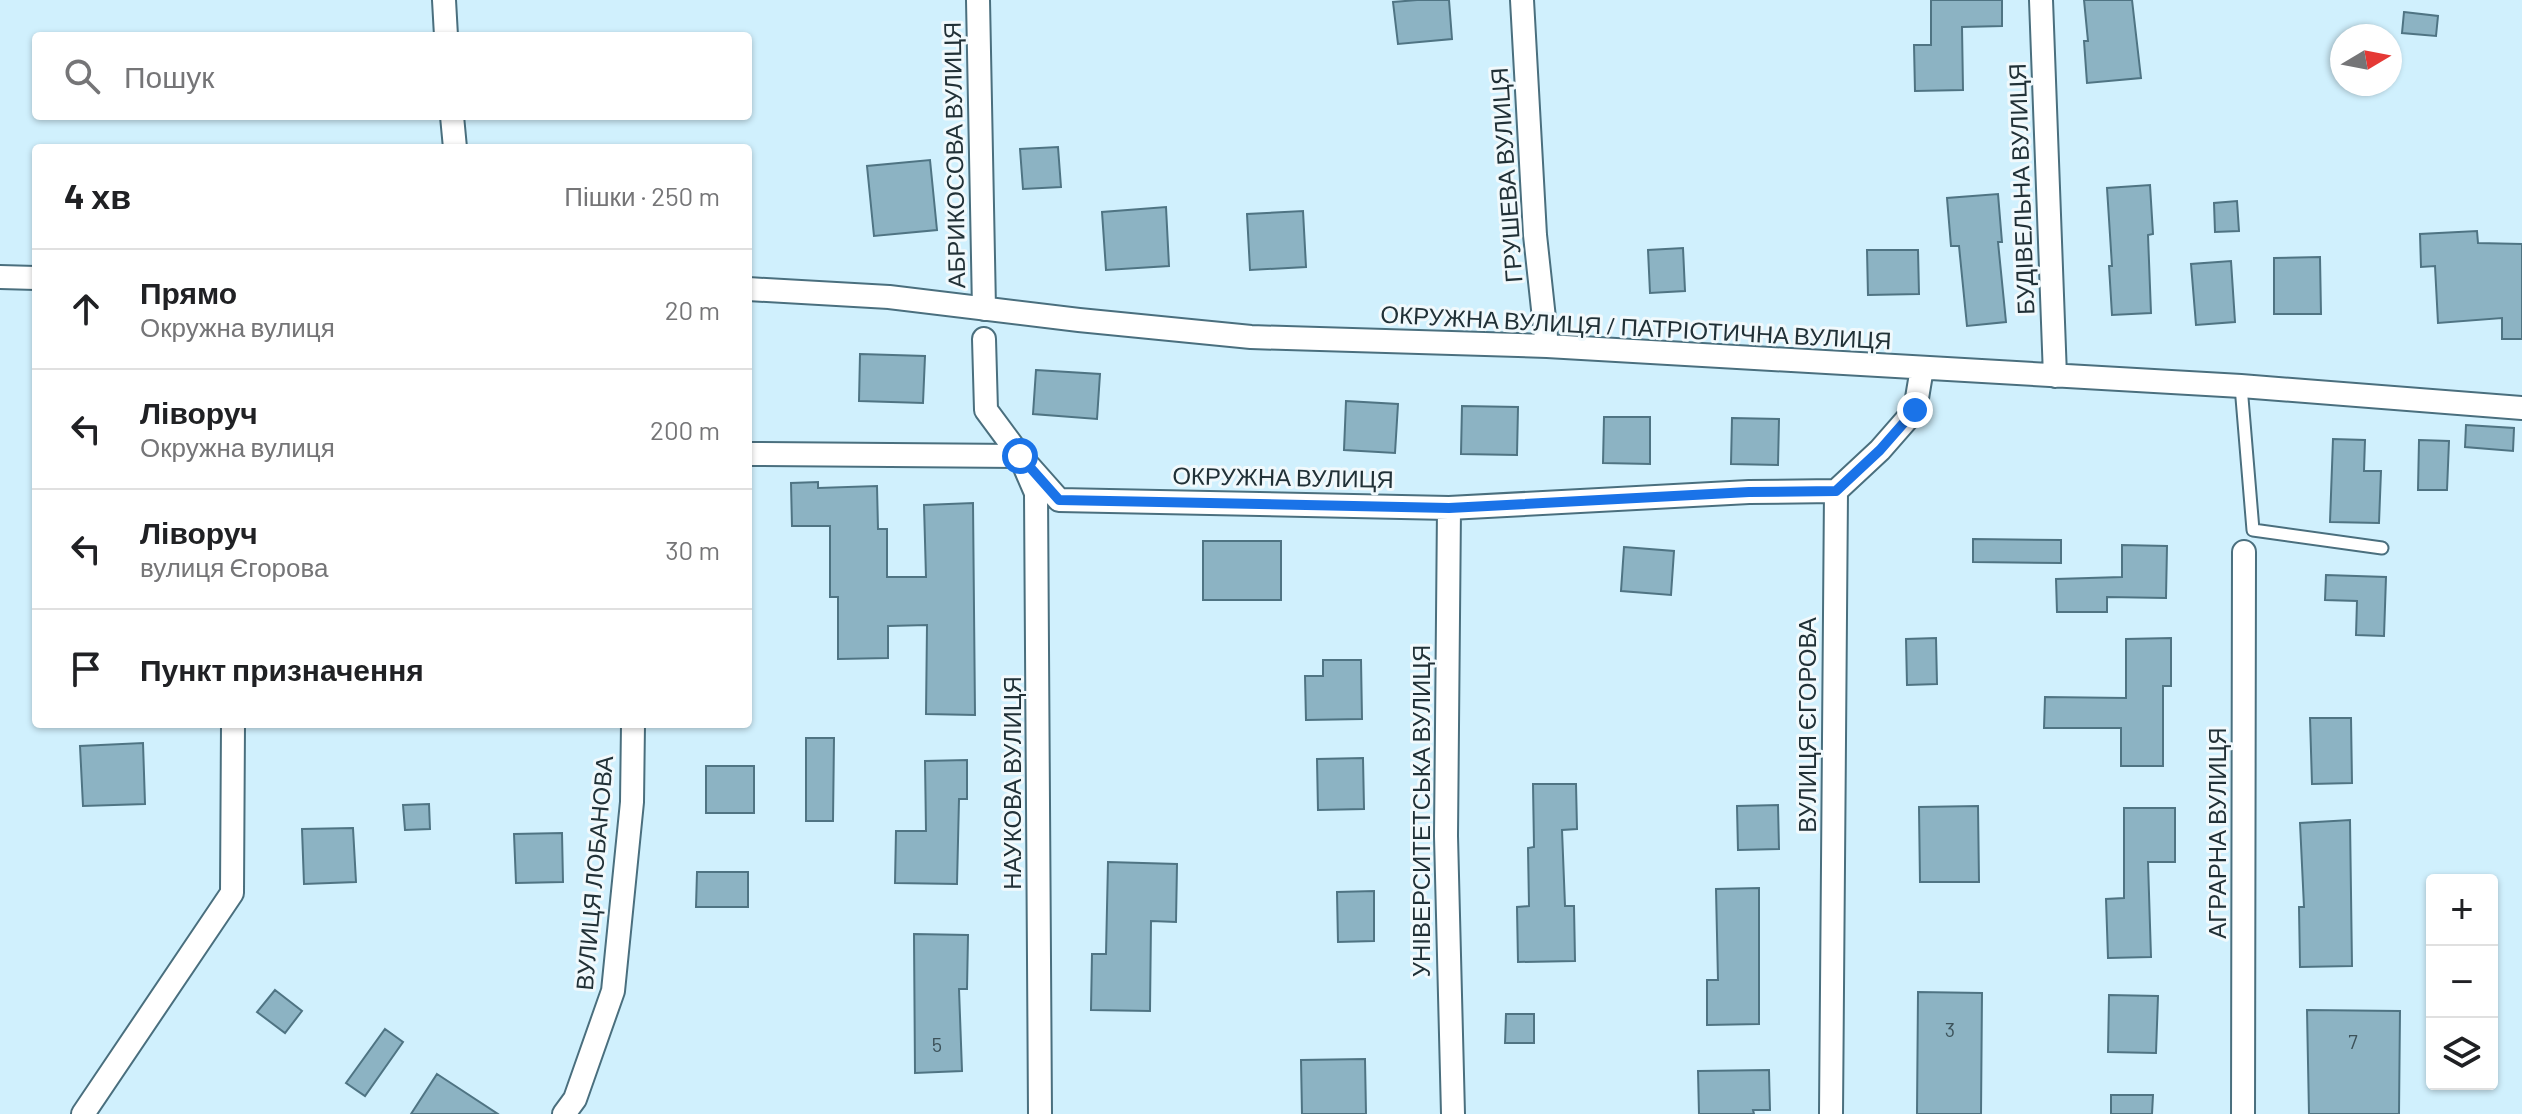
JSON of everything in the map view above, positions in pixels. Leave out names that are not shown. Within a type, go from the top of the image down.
[{"type":"street","points":[[444,0],[446,32]]},
{"type":"street","name":"АБРИКОСОВА ВУЛИЦЯ","points":[[978,0],[984,309]]},
{"type":"street","name":"ГРУШЕВА ВУЛИЦЯ","points":[[1522,0],[1535,235],[1547,346]]},
{"type":"street","name":"БУДІВЕЛЬНА ВУЛИЦЯ","points":[[2041,0],[2055,376]]},
{"type":"street","points":[[452,120],[455,144]]},
{"type":"street","points":[[0,277],[32,278]]},
{"type":"street","name":"ОКРУЖНА ВУЛИЦЯ / ПАТРІОТИЧНА ВУЛИЦЯ","points":[[752,289],[889,297],[1251,337],[1547,346],[2241,386],[2522,408]]},
{"type":"street","points":[[984,339],[986,410],[1020,456]]},
{"type":"street","points":[[1836,491],[1880,450],[1915,410],[1922,368]]},
{"type":"street","points":[[752,454],[1020,456]]},
{"type":"street","name":"ОКРУЖНА ВУЛИЦЯ","points":[[1020,456],[1059,500],[1449,508],[1749,492],[1836,491]]},
{"type":"street","name":"НАУКОВА ВУЛИЦЯ","points":[[1020,456],[1036,493],[1038,518],[1040,1114]]},
{"type":"street","name":"ВУЛИЦЯ ЄГОРОВА","points":[[1831,1114],[1836,491]]},
{"type":"street","name":"УНІВЕРСИТЕТСЬКА ВУЛИЦЯ","points":[[1449,508],[1446,836],[1453,1114]]},
{"type":"street","name":"АГРАРНА ВУЛИЦЯ","points":[[2243,1114],[2244,552]]},
{"type":"street","points":[[83,1114],[232,893],[233,728]]},
{"type":"street","name":"ВУЛИЦЯ ЛОБАНОВА","points":[[564,1114],[575,1099],[613,991],[632,802],[633,728]]},
{"type":"lane","points":[[2241,386],[2253,530],[2382,548]]},
{"type":"building","points":[[1449,0],[1452,39],[1398,44],[1393,2]]},
{"type":"building","points":[[1931,0],[2002,0],[2002,26],[1962,27],[1963,90],[1915,91],[1914,45],[1931,45]]},
{"type":"building","points":[[2084,0],[2132,0],[2141,78],[2087,83],[2084,41],[2088,41]]},
{"type":"building","points":[[2404,12],[2438,16],[2436,36],[2402,33]]},
{"type":"building","points":[[1058,147],[1061,187],[1023,189],[1020,149]]},
{"type":"building","points":[[930,160],[937,230],[874,236],[867,166]]},
{"type":"building","points":[[2150,185],[2153,234],[2148,235],[2151,313],[2112,315],[2107,188]]},
{"type":"building","points":[[1998,194],[2002,242],[1998,242],[2006,322],[1967,326],[1959,246],[1951,246],[1947,198]]},
{"type":"building","points":[[2237,201],[2239,231],[2215,232],[2214,203]]},
{"type":"building","points":[[1166,207],[1169,266],[1106,270],[1102,212]]},
{"type":"building","points":[[1303,211],[1306,267],[1250,270],[1247,214]]},
{"type":"building","points":[[2477,231],[2478,243],[2522,244],[2522,339],[2502,339],[2502,318],[2438,323],[2435,266],[2421,267],[2420,234]]},
{"type":"building","points":[[1683,248],[1685,291],[1650,293],[1648,250]]},
{"type":"building","points":[[1867,250],[1918,250],[1919,294],[1868,295]]},
{"type":"building","points":[[2320,257],[2321,314],[2274,314],[2274,258]]},
{"type":"building","points":[[2231,261],[2235,322],[2196,325],[2191,264]]},
{"type":"building","points":[[860,354],[925,356],[923,403],[859,401]]},
{"type":"building","points":[[1036,370],[1100,374],[1097,419],[1033,414]]},
{"type":"building","points":[[1346,401],[1398,404],[1395,453],[1344,450]]},
{"type":"building","points":[[1462,406],[1518,407],[1517,455],[1461,454]]},
{"type":"building","points":[[1604,417],[1650,417],[1650,464],[1603,463]]},
{"type":"building","points":[[1732,418],[1779,419],[1778,465],[1731,464]]},
{"type":"building","points":[[2466,425],[2514,428],[2513,451],[2465,447]]},
{"type":"building","points":[[2333,439],[2365,440],[2364,471],[2381,471],[2379,523],[2330,522]]},
{"type":"building","points":[[2419,440],[2449,441],[2447,490],[2418,490]]},
{"type":"building","points":[[818,482],[818,488],[877,486],[878,529],[887,529],[887,577],[926,577],[924,505],[973,503],[975,715],[926,714],[927,625],[888,626],[888,658],[838,659],[838,597],[830,597],[830,526],[792,526],[791,483]]},
{"type":"building","points":[[1973,539],[2061,540],[2061,563],[1973,562]]},
{"type":"building","points":[[1203,541],[1281,541],[1281,600],[1203,600]]},
{"type":"building","points":[[2122,545],[2167,546],[2166,598],[2107,597],[2107,612],[2057,612],[2056,579],[2122,577]]},
{"type":"building","points":[[1624,547],[1674,551],[1671,595],[1621,591]]},
{"type":"building","points":[[2326,575],[2386,577],[2384,636],[2356,635],[2357,601],[2325,600]]},
{"type":"building","points":[[1936,638],[1937,684],[1907,685],[1906,639]]},
{"type":"building","points":[[2171,638],[2171,686],[2163,686],[2163,766],[2121,766],[2121,728],[2044,728],[2045,697],[2126,698],[2126,639]]},
{"type":"building","points":[[1323,660],[1361,660],[1362,719],[1306,720],[1305,676],[1323,676]]},
{"type":"building","points":[[2310,718],[2351,718],[2352,783],[2312,784]]},
{"type":"building","points":[[806,738],[834,738],[833,821],[806,821]]},
{"type":"building","points":[[143,743],[145,804],[83,806],[80,746]]},
{"type":"building","points":[[1363,758],[1364,809],[1318,810],[1317,759]]},
{"type":"building","points":[[967,760],[967,799],[959,799],[957,884],[895,883],[896,831],[926,831],[925,761]]},
{"type":"building","points":[[706,766],[754,766],[754,813],[706,813]]},
{"type":"building","points":[[1533,784],[1576,784],[1577,829],[1562,830],[1565,906],[1574,906],[1575,961],[1518,962],[1517,907],[1529,906],[1528,848],[1534,847]]},
{"type":"building","points":[[429,804],[430,829],[405,830],[403,805]]},
{"type":"building","points":[[1778,805],[1779,849],[1738,850],[1737,806]]},
{"type":"building","points":[[1978,806],[1979,882],[1920,882],[1919,807]]},
{"type":"building","points":[[2124,808],[2175,808],[2175,862],[2148,862],[2151,957],[2108,958],[2106,899],[2124,898]]},
{"type":"building","points":[[2350,820],[2352,966],[2300,967],[2299,907],[2304,907],[2300,823]]},
{"type":"building","points":[[353,828],[356,882],[304,884],[302,829]]},
{"type":"building","points":[[562,833],[563,882],[516,883],[514,834]]},
{"type":"building","points":[[1108,862],[1177,864],[1176,922],[1151,921],[1150,1011],[1091,1010],[1092,954],[1106,954]]},
{"type":"building","points":[[697,872],[748,872],[748,907],[696,907]]},
{"type":"building","points":[[1759,888],[1759,1024],[1707,1025],[1707,980],[1718,980],[1716,889]]},
{"type":"building","points":[[1374,891],[1374,941],[1338,942],[1337,892]]},
{"type":"building","points":[[914,934],[968,935],[967,989],[959,989],[962,1071],[915,1073]]},
{"type":"building","points":[[275,990],[302,1011],[285,1033],[257,1012]]},
{"type":"building","points":[[1918,992],[1982,993],[1981,1114],[1917,1114]]},
{"type":"building","points":[[2109,995],[2158,996],[2156,1053],[2108,1052]]},
{"type":"building","points":[[2307,1010],[2400,1011],[2399,1114],[2309,1114]]},
{"type":"building","points":[[1506,1014],[1534,1014],[1534,1043],[1505,1043]]},
{"type":"building","points":[[385,1029],[403,1042],[365,1096],[346,1083]]},
{"type":"building","points":[[1365,1059],[1366,1114],[1302,1114],[1301,1060]]},
{"type":"building","points":[[1769,1070],[1770,1110],[1753,1110],[1754,1114],[1699,1114],[1698,1071]]},
{"type":"building","points":[[437,1074],[498,1114],[411,1114]]},
{"type":"building","points":[[2111,1095],[2153,1095],[2152,1114],[2111,1114]]},
{"type":"route","points":[[1020,456],[1059,500],[1449,508],[1749,492],[1836,491],[1880,450],[1915,410]]}]
